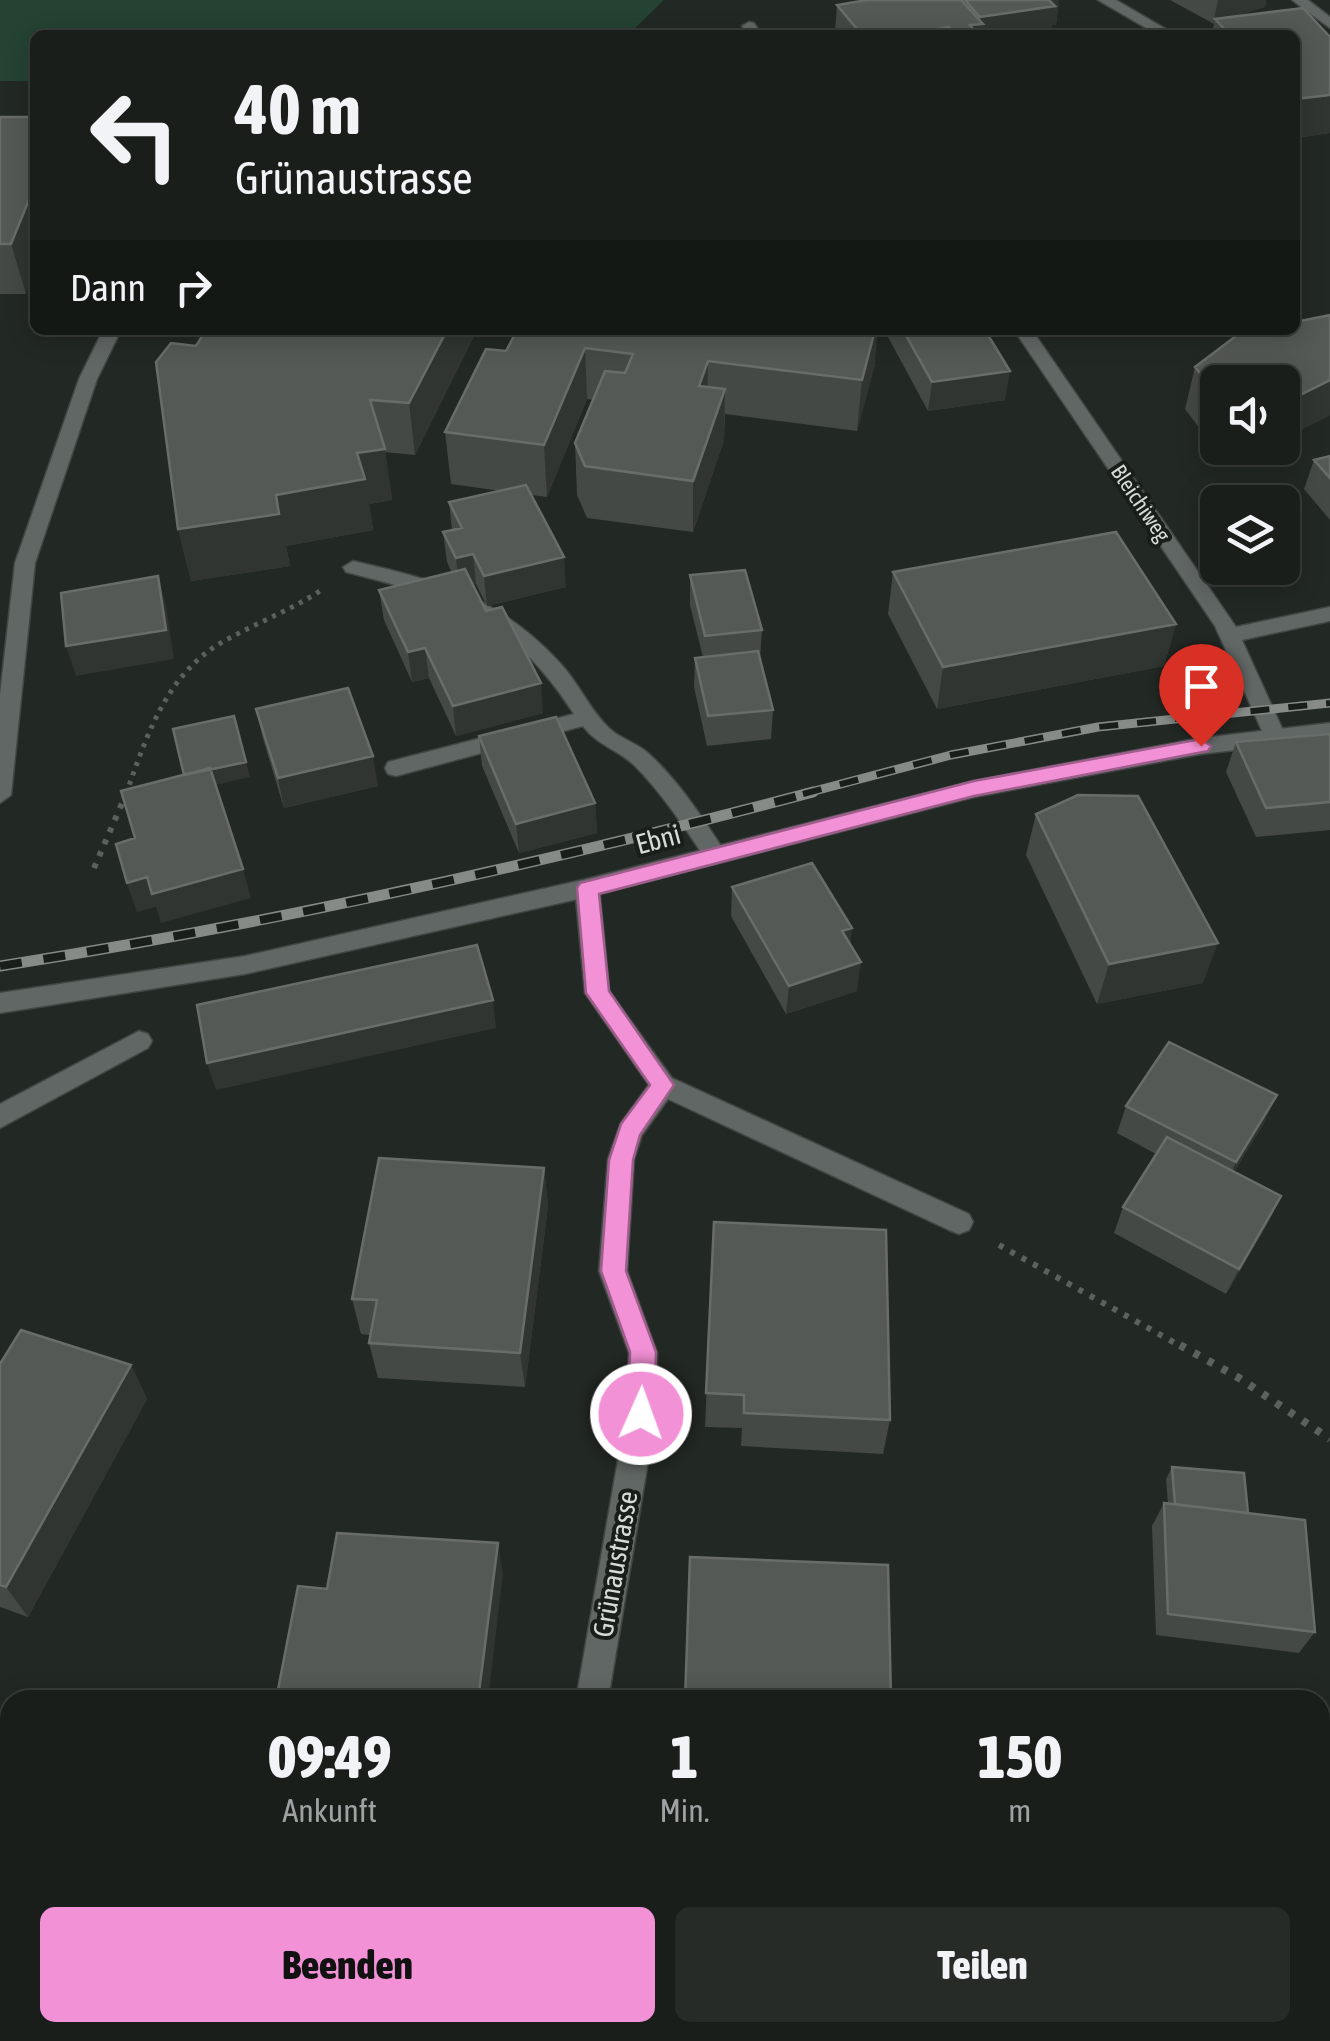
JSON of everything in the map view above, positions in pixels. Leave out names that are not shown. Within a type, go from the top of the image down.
[{"type":"street","points":[[1105,0],[1161,30]]},
{"type":"street","points":[[1299,0],[1330,24]]},
{"type":"street","points":[[0,796],[25,562],[88,378],[110,335]]},
{"type":"street","name":"Bleichiweg","points":[[1026,335],[1231,635],[1275,737]]},
{"type":"street","points":[[353,567],[444,589],[469,598],[507,621],[557,672],[603,735],[638,755],[695,824],[715,856]]},
{"type":"street","points":[[1231,635],[1330,614]]},
{"type":"street","points":[[396,768],[590,718]]},
{"type":"street","name":"Ebni","points":[[0,1002],[245,966],[587,888],[974,789],[1201,746],[1330,731]]},
{"type":"street","points":[[587,888],[598,993],[663,1085],[959,1222]]},
{"type":"street","points":[[0,1117],[139,1041]]},
{"type":"street","name":"Grünaustrasse","points":[[594,1690],[641,1414],[643,1352],[613,1271],[621,1160],[630,1131],[663,1085]]},
{"type":"path","points":[[94,868],[110,841],[158,714],[197,659],[297,608],[353,567]]},
{"type":"path","points":[[959,1222],[1239,1378],[1330,1439]]},
{"type":"green space","points":[[0,0],[664,0],[633,30],[30,30],[30,81],[0,81]]},
{"type":"building","points":[[867,0],[961,0],[983,24],[970,25],[973,29],[966,30],[858,30],[837,5]]},
{"type":"building","points":[[965,0],[1049,0],[1055,6],[980,17]]},
{"type":"building","points":[[1303,8],[1330,37],[1330,95],[1300,98],[1300,30],[1225,30],[1215,19]]},
{"type":"building","points":[[0,117],[30,117],[30,197],[11,244],[0,244]]},
{"type":"building","points":[[1330,315],[1330,380],[1300,395],[1300,365],[1200,365],[1200,373],[1195,367],[1237,335],[1300,335],[1300,321]]},
{"type":"building","points":[[203,335],[444,335],[409,403],[370,400],[385,449],[357,453],[365,479],[276,495],[279,514],[178,529],[156,362],[171,343],[196,346]]},
{"type":"building","points":[[514,335],[874,335],[862,380],[708,361],[699,386],[725,389],[693,481],[585,466],[575,443],[605,371],[625,373],[633,354],[585,348],[544,445],[445,432],[486,349],[506,351]]},
{"type":"building","points":[[906,335],[988,335],[1010,371],[932,382]]},
{"type":"building","points":[[1330,456],[1330,478],[1314,460]]},
{"type":"building","points":[[526,485],[564,557],[484,576],[473,554],[456,558],[443,532],[462,528],[449,502]]},
{"type":"building","points":[[1116,532],[1176,624],[943,667],[893,572]]},
{"type":"building","points":[[465,569],[486,611],[502,607],[541,683],[453,706],[425,648],[408,652],[379,590]]},
{"type":"building","points":[[745,570],[762,630],[705,636],[690,575]]},
{"type":"building","points":[[158,576],[166,630],[66,646],[61,593]]},
{"type":"building","points":[[758,651],[773,710],[708,716],[695,658]]},
{"type":"building","points":[[348,688],[373,756],[278,778],[256,709]]},
{"type":"building","points":[[234,716],[246,762],[184,775],[173,729]]},
{"type":"building","points":[[556,717],[595,803],[516,824],[479,736]]},
{"type":"building","points":[[1330,734],[1330,802],[1266,808],[1236,742]]},
{"type":"building","points":[[210,768],[243,869],[152,894],[147,877],[127,883],[116,844],[135,838],[121,791]]},
{"type":"building","points":[[1078,795],[1138,796],[1218,943],[1109,964],[1036,814]]},
{"type":"building","points":[[812,863],[852,928],[842,931],[861,962],[789,986],[732,887]]},
{"type":"building","points":[[477,945],[493,1000],[207,1063],[197,1005]]},
{"type":"building","points":[[1169,1042],[1277,1095],[1236,1162],[1126,1106]]},
{"type":"building","points":[[1167,1137],[1281,1196],[1239,1269],[1123,1207]]},
{"type":"building","points":[[379,1158],[544,1168],[520,1353],[369,1343],[377,1300],[352,1299]]},
{"type":"building","points":[[714,1222],[886,1230],[890,1420],[744,1413],[744,1395],[706,1393]]},
{"type":"building","points":[[21,1330],[131,1365],[6,1587],[0,1585],[0,1364]]},
{"type":"building","points":[[1172,1467],[1244,1473],[1248,1513],[1175,1504]]},
{"type":"building","points":[[1164,1503],[1305,1520],[1315,1632],[1168,1614]]},
{"type":"building","points":[[337,1533],[498,1543],[479,1690],[278,1690],[298,1586],[327,1589]]},
{"type":"building","points":[[690,1557],[888,1565],[891,1690],[685,1690]]},
{"type":"railway","points":[[803,794],[951,755],[1098,727],[1330,703]]},
{"type":"railway","points":[[0,966],[205,931],[409,890],[813,792]]},
{"type":"route","points":[[641,1414],[643,1352],[613,1271],[621,1160],[630,1131],[663,1085],[598,993],[587,888],[974,789],[1201,746]]}]
